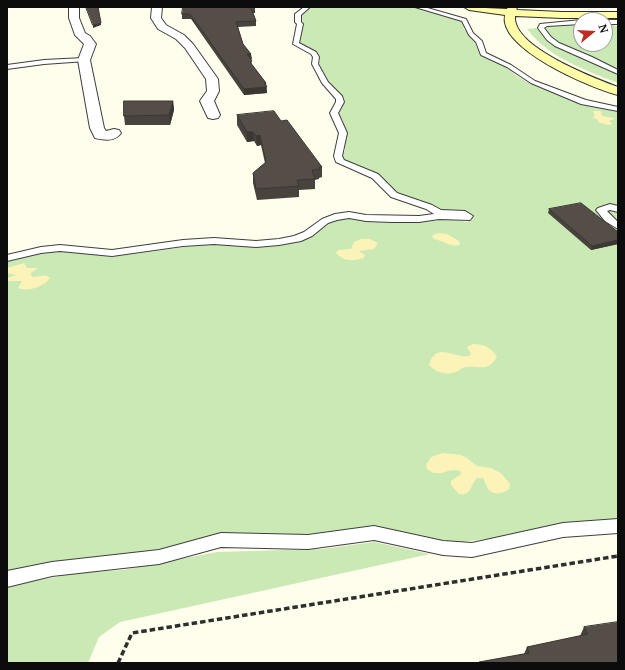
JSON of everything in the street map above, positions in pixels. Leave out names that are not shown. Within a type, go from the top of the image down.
[{"type":"main road","points":[[469,7],[587,16],[618,15]]},
{"type":"main road","points":[[491,7],[512,11],[618,12]]},
{"type":"main road","points":[[512,11],[509,20],[515,33],[543,57],[583,77],[618,91]]},
{"type":"street","points":[[74,7],[74,18],[80,35],[86,38],[90,44],[84,60],[93,109],[100,135],[108,136],[114,133]]},
{"type":"street","points":[[157,7],[156,18],[162,27],[180,37],[189,46],[212,79],[213,91],[207,101],[213,115]]},
{"type":"lane","points":[[7,258],[42,250],[60,248],[112,253],[183,243],[214,241],[256,244],[278,242],[297,239],[308,234],[325,221],[335,217],[349,215],[366,218],[392,219],[419,219],[439,216],[467,218],[468,216],[465,214],[439,213],[429,207],[394,195],[375,176],[340,162],[338,156],[343,134],[334,113],[340,102],[339,98],[325,83],[315,64],[316,57],[314,53],[296,44],[300,24],[298,22],[298,14],[307,7]]},
{"type":"lane","points":[[418,7],[464,20],[471,34],[478,42],[483,54],[513,68],[533,82],[584,102],[618,109]]},
{"type":"lane","points":[[573,22],[547,24],[542,25],[541,28],[546,32],[551,41],[573,52]]},
{"type":"lane","points":[[574,52],[589,58],[605,68],[618,72]]},
{"type":"lane","points":[[7,67],[44,62],[84,60]]},
{"type":"lane","points":[[618,209],[610,207],[601,210],[608,219],[618,226]]},
{"type":"lane","points":[[7,579],[52,569],[159,557],[221,540],[308,542],[374,533],[443,548],[472,550],[563,530],[618,526]]},
{"type":"path","points":[[118,663],[132,633],[618,556]]},
{"type":"green space","points":[[311,7],[414,7],[463,21],[464,29],[473,39],[483,57],[506,66],[517,76],[527,82],[559,93],[581,103],[618,111],[618,519],[552,525],[502,537],[454,543],[379,527],[363,527],[325,534],[225,534],[197,539],[154,552],[7,573],[7,260],[56,251],[109,255],[134,254],[206,244],[265,246],[281,244],[334,220],[345,218],[410,223],[449,219],[467,222],[472,219],[468,213],[441,210],[432,205],[395,193],[381,179],[348,164],[341,157],[345,151],[343,120],[337,114],[342,103],[319,67],[320,56],[299,44],[303,23],[301,15]]},
{"type":"green space","points":[[573,24],[573,52],[613,52],[613,24],[618,27],[618,83],[568,62],[546,48],[527,29]]},
{"type":"green space","points":[[374,542],[430,554],[120,622],[99,637],[88,663],[7,663],[7,586],[77,573],[123,570],[217,552],[322,549]]},
{"type":"sand","points":[[593,111],[601,111],[602,116],[614,118],[609,121],[613,124],[608,125],[598,122],[598,120],[592,117],[595,116]]},
{"type":"sand","points":[[438,233],[447,234],[459,241],[460,245],[450,245],[434,239],[432,236]]},
{"type":"sand","points":[[361,239],[370,239],[378,243],[374,249],[359,251],[365,255],[364,258],[349,260],[342,258],[336,253],[338,250],[351,249],[354,242]]},
{"type":"sand","points":[[24,263],[27,268],[38,268],[31,273],[33,277],[44,275],[50,278],[44,284],[31,289],[18,288],[22,281],[7,281],[7,278],[16,275],[7,273],[7,268]]},
{"type":"sand","points":[[473,344],[487,347],[497,357],[490,365],[486,367],[465,367],[454,373],[442,373],[429,365],[436,353],[446,352],[469,356],[471,354],[467,347]]},
{"type":"sand","points":[[443,453],[461,455],[477,466],[491,468],[501,473],[510,484],[509,489],[500,493],[491,492],[486,486],[483,478],[477,478],[469,492],[459,494],[451,485],[451,481],[461,474],[460,471],[452,470],[436,473],[427,469],[426,465],[431,457]]},
{"type":"building","points":[[86,7],[98,7],[101,23],[93,25]]},
{"type":"building","points":[[183,7],[254,7],[255,8],[251,8],[256,21],[236,22],[243,44],[251,54],[247,54],[252,61],[250,62],[266,83],[264,83],[267,87],[244,89],[190,14],[182,14]]},
{"type":"building","points":[[124,101],[173,101],[169,115],[124,116]]},
{"type":"building","points":[[274,111],[281,121],[287,120],[322,167],[319,167],[320,169],[312,170],[315,179],[297,180],[299,186],[256,189],[253,173],[266,162],[260,135],[256,136],[253,132],[247,132],[237,115]]},
{"type":"building","points":[[581,203],[618,232],[618,240],[592,246],[549,209]]},
{"type":"building","points":[[618,622],[618,663],[479,662],[529,653],[527,647],[588,634],[584,627]]}]
